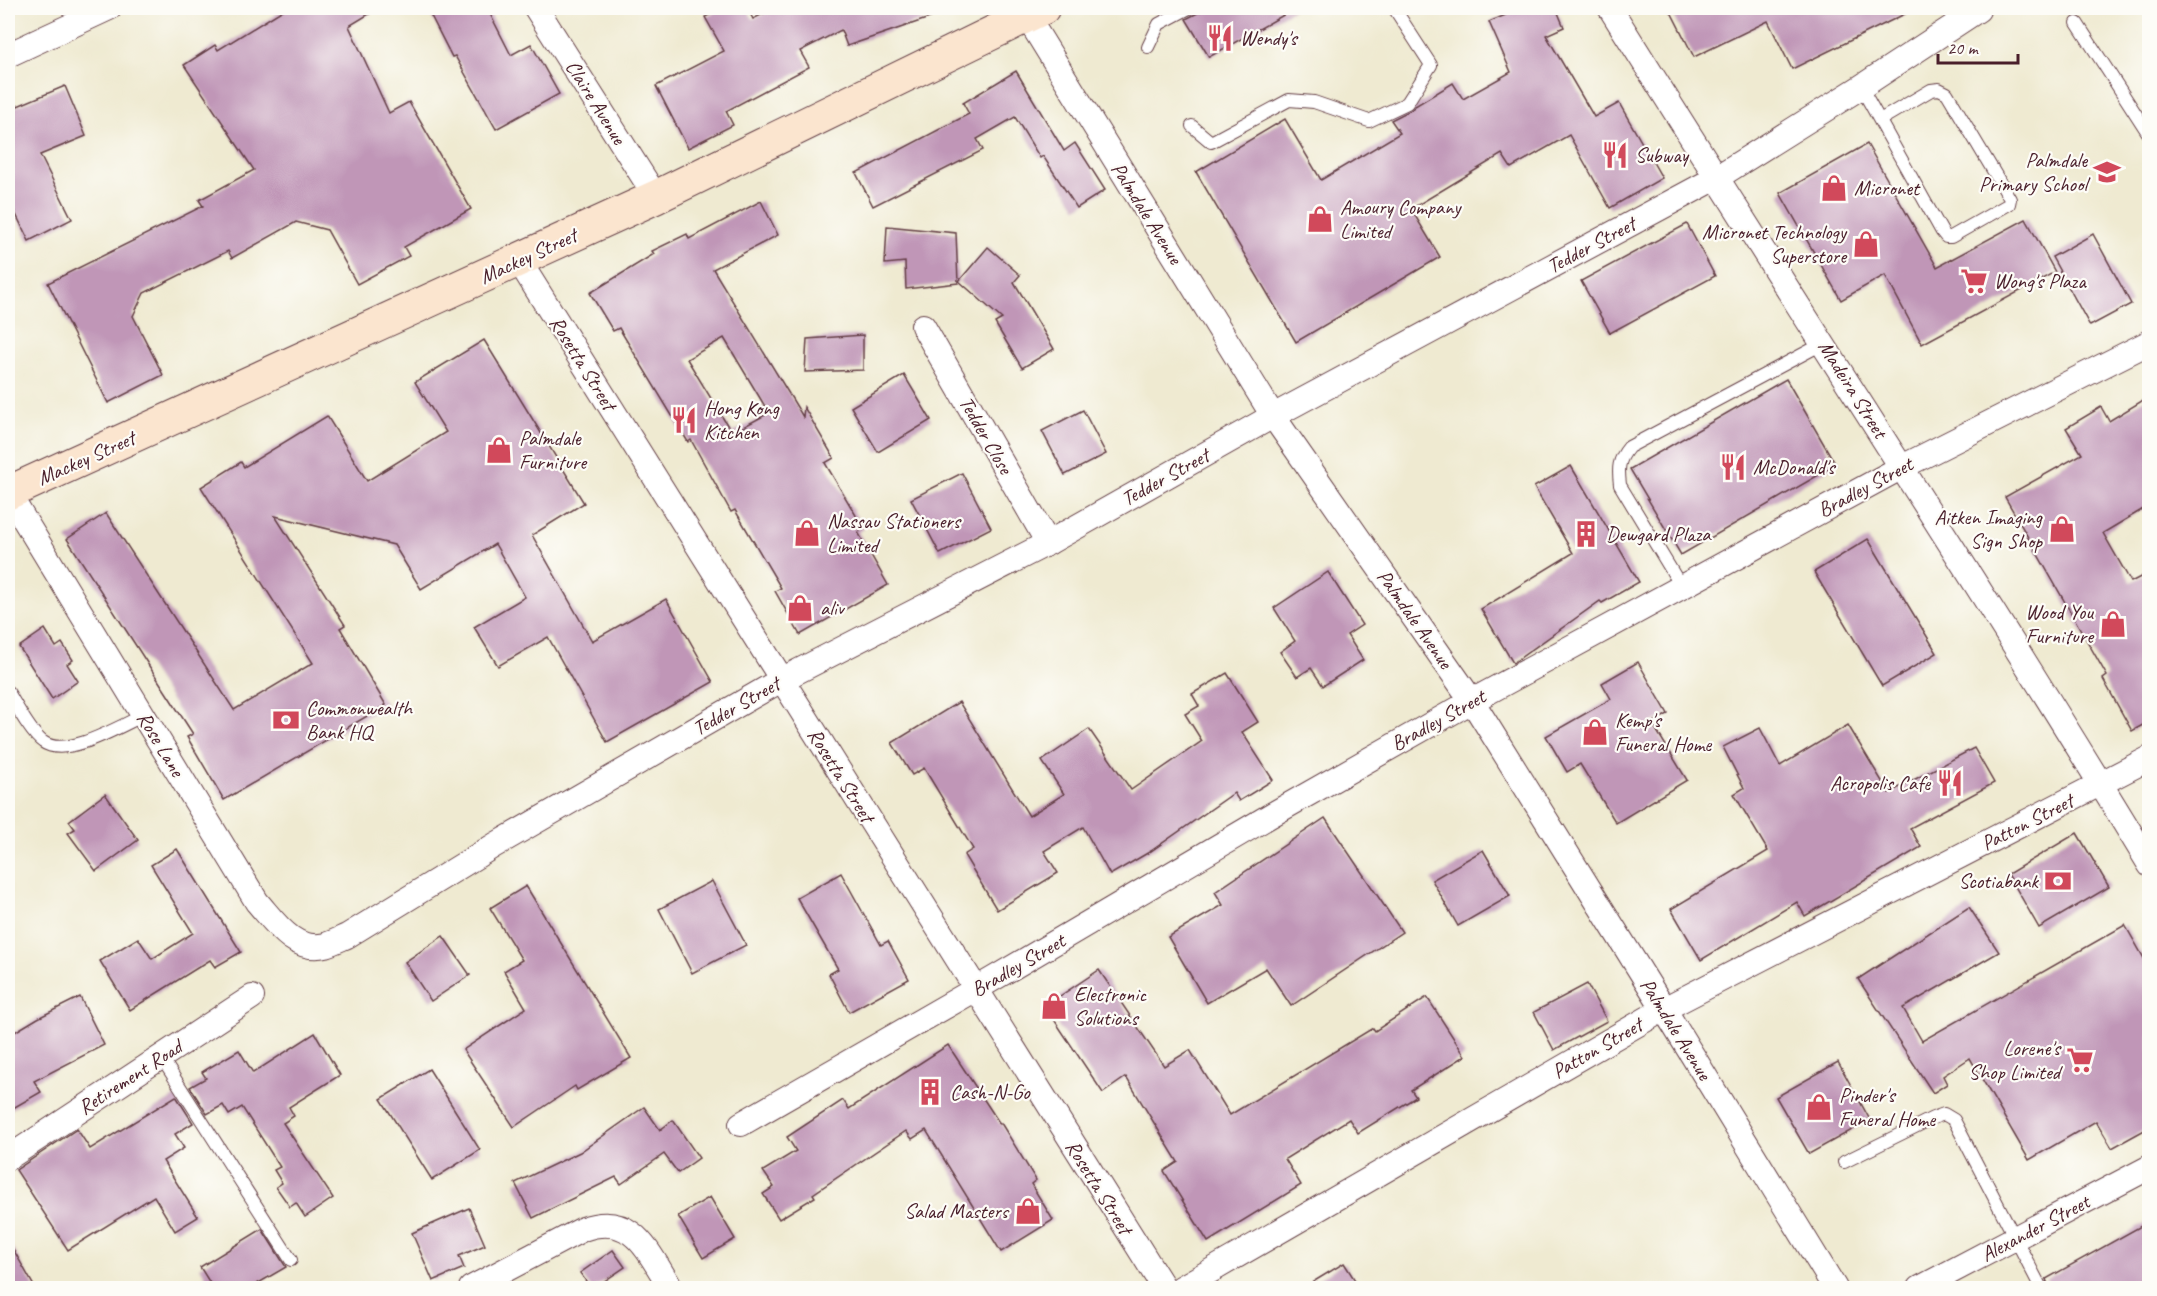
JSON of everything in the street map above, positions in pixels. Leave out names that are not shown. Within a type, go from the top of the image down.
[{"type":"main road","name":"Mackey Street","points":[[8,493],[656,197],[1030,10]]},
{"type":"street","name":"Claire Avenue","points":[[536,8],[656,197]]},
{"type":"street","name":"Madeira Street","points":[[1611,8],[1716,178],[1902,467],[2150,865]]},
{"type":"street","name":"Tedder Street","points":[[347,936],[495,845],[781,680],[1048,543],[1273,416],[1716,178],[1861,87],[1979,8]]},
{"type":"street","points":[[8,56],[96,10]]},
{"type":"street","name":"Palmdale Avenue","points":[[1030,10],[1273,416],[1472,701],[1835,1288]]},
{"type":"street","name":"Rosetta Street","points":[[519,261],[1164,1288]]},
{"type":"street","name":"Tedder Close","points":[[924,326],[1048,543]]},
{"type":"street","name":"Bradley Street","points":[[741,1124],[1273,814],[1472,701],[1902,467],[2150,342]]},
{"type":"street","name":"Rose Lane","points":[[8,493],[257,902],[288,937],[308,945],[323,946],[347,936]]},
{"type":"street","name":"Patton Street","points":[[1181,1288],[1664,1009],[2150,758]]},
{"type":"street","name":"Retirement Road","points":[[8,1158],[252,997]]},
{"type":"street","name":"Alexander Street","points":[[1920,1288],[2150,1167]]},
{"type":"street","points":[[471,1288],[583,1229],[599,1224],[615,1224],[633,1233],[671,1288]]},
{"type":"lane","points":[[1148,47],[1159,24],[1189,8]]},
{"type":"lane","points":[[1192,126],[1211,142],[1289,100],[1314,102],[1369,121],[1407,103],[1431,65],[1394,8]]},
{"type":"lane","points":[[2077,23],[2150,136]]},
{"type":"lane","points":[[1861,87],[1947,237],[1951,237],[2009,204],[2010,199],[1947,93],[1939,88],[1931,90],[1880,120]]},
{"type":"lane","points":[[1681,586],[1620,485],[1618,468],[1621,456],[1629,447],[1824,343]]},
{"type":"lane","points":[[8,692],[25,721],[42,742],[58,749],[86,741],[144,715]]},
{"type":"lane","points":[[161,1057],[291,1260]]},
{"type":"lane","points":[[1844,1162],[1932,1118],[1944,1114],[1954,1120],[2041,1288]]},
{"type":"building","points":[[286,8],[379,8],[349,26],[389,113],[409,102],[471,209],[404,247],[409,256],[357,284],[327,230],[296,222],[232,258],[228,251],[144,293],[133,316],[163,375],[108,403],[48,283],[203,206],[199,200],[254,170],[184,65],[215,45],[218,50]]},
{"type":"building","points":[[427,8],[487,8],[511,55],[531,44],[559,94],[496,129],[455,56],[452,57]]},
{"type":"building","points":[[723,8],[747,8],[753,19],[775,8],[949,8],[950,11],[847,46],[841,30],[800,51],[809,67],[726,111],[733,125],[688,148],[656,86],[724,51],[705,17]]},
{"type":"building","name":"Wendy's","points":[[1207,8],[1296,8],[1209,57],[1186,19]]},
{"type":"building","points":[[1522,8],[1556,8],[1564,27],[1546,35],[1594,117],[1619,103],[1662,178],[1610,208],[1569,135],[1511,168],[1502,154],[1411,209],[1440,257],[1296,342],[1196,172],[1285,119],[1321,180],[1400,133],[1391,120],[1453,83],[1463,99],[1511,72],[1489,22]]},
{"type":"building","points":[[1669,8],[1917,8],[1792,69],[1768,21],[1694,57]]},
{"type":"building","points":[[1016,71],[1064,151],[1075,143],[1105,190],[1077,208],[1043,156],[1040,158],[1015,117],[977,139],[983,150],[873,206],[856,173],[969,114],[963,103]]},
{"type":"building","points":[[65,86],[86,136],[40,155],[72,219],[29,241],[8,198],[8,110]]},
{"type":"building","points":[[1867,144],[1937,267],[2026,219],[2055,272],[1922,344],[1885,275],[1841,300],[1780,193]]},
{"type":"building","points":[[761,201],[778,235],[713,269],[803,417],[804,407],[834,458],[825,463],[864,529],[858,532],[888,585],[800,635],[775,591],[781,588],[735,510],[731,512],[691,440],[688,442],[619,328],[613,331],[590,293],[654,254],[652,251],[687,234],[689,239]],"holes":[[[724,338],[769,413],[732,433],[687,359]]]},
{"type":"building","points":[[1687,224],[1715,276],[1610,333],[1581,281]]},
{"type":"building","points":[[887,226],[956,233],[958,283],[906,289],[905,262],[885,264]]},
{"type":"building","name":"Wong's Plaza","points":[[2093,234],[2131,304],[2090,326],[2052,257]]},
{"type":"building","points":[[988,247],[1020,275],[1014,282],[1054,349],[1022,368],[995,323],[1002,319],[959,281]]},
{"type":"building","points":[[863,335],[863,370],[805,372],[807,339]]},
{"type":"building","points":[[484,340],[584,503],[532,535],[592,641],[666,599],[713,682],[607,742],[548,637],[498,666],[474,627],[525,597],[495,544],[421,589],[394,545],[275,516],[345,625],[340,628],[386,705],[224,800],[187,737],[193,734],[67,539],[106,513],[234,710],[313,663],[201,487],[241,462],[244,467],[327,416],[367,481],[446,432],[415,382]]},
{"type":"building","points":[[904,375],[931,420],[878,452],[851,407]]},
{"type":"building","name":"McDonald's","points":[[1786,379],[1836,465],[1681,555],[1630,469]]},
{"type":"building","points":[[2150,396],[2150,505],[2103,533],[2131,582],[2150,572],[2150,721],[2132,731],[2103,679],[2107,676],[2005,497],[2082,454],[2066,428],[2101,407],[2109,421]]},
{"type":"building","points":[[1083,410],[1106,454],[1065,475],[1042,431]]},
{"type":"building","points":[[1571,466],[1639,582],[1602,603],[1600,601],[1513,663],[1481,609],[1573,553],[1534,487]]},
{"type":"building","points":[[962,473],[991,528],[940,554],[911,499]]},
{"type":"building","points":[[1868,539],[1937,653],[1882,686],[1814,572]]},
{"type":"building","points":[[1328,572],[1362,625],[1347,635],[1363,660],[1323,686],[1311,668],[1297,677],[1280,652],[1295,641],[1274,608]]},
{"type":"building","points":[[45,629],[56,647],[62,643],[73,660],[67,664],[78,681],[52,699],[19,647]]},
{"type":"building","points":[[1638,662],[1668,714],[1652,723],[1687,780],[1616,823],[1580,764],[1567,772],[1546,736],[1611,699],[1602,683]]},
{"type":"building","points":[[1227,673],[1258,722],[1242,732],[1273,780],[1239,801],[1234,793],[1151,851],[1110,875],[1083,827],[1044,851],[1058,873],[997,910],[964,855],[973,849],[924,768],[912,775],[892,743],[959,702],[1029,816],[1064,794],[1042,761],[1089,729],[1131,790],[1202,741],[1185,714],[1199,706],[1192,694]]},
{"type":"building","points":[[1848,725],[1889,793],[1974,748],[1994,783],[1910,828],[1921,847],[1805,916],[1797,902],[1701,960],[1671,909],[1768,851],[1734,794],[1744,788],[1723,747],[1760,728],[1780,766]]},
{"type":"building","points":[[105,794],[138,840],[96,871],[68,833],[75,829],[69,821]]},
{"type":"building","points":[[1325,818],[1402,932],[1291,1006],[1266,968],[1207,1003],[1168,937],[1223,905],[1215,892]]},
{"type":"building","name":"Scotiabank","points":[[2077,833],[2109,887],[2039,928],[2008,874]]},
{"type":"building","points":[[177,849],[241,952],[215,967],[210,960],[130,1010],[100,961],[138,938],[152,959],[193,933],[151,865]]},
{"type":"building","points":[[1483,850],[1510,896],[1458,926],[1432,880]]},
{"type":"building","points":[[841,873],[881,945],[888,941],[909,979],[849,1012],[829,974],[838,969],[797,898]]},
{"type":"building","points":[[712,881],[746,945],[692,973],[659,909]]},
{"type":"building","points":[[526,886],[631,1058],[577,1090],[575,1086],[514,1127],[463,1050],[526,1008],[504,971],[522,960],[490,908]]},
{"type":"building","points":[[1969,907],[1999,952],[1903,1008],[1922,1041],[2125,925],[2150,969],[2150,1127],[2112,1148],[2096,1121],[2029,1160],[1970,1058],[1943,1076],[1947,1084],[1933,1093],[1858,979]]},
{"type":"building","points":[[443,936],[470,975],[431,1001],[405,962]]},
{"type":"building","points":[[1099,970],[1164,1066],[1190,1050],[1230,1115],[1373,1028],[1375,1031],[1427,997],[1465,1056],[1411,1090],[1416,1097],[1358,1133],[1349,1119],[1285,1159],[1301,1185],[1208,1242],[1164,1171],[1178,1162],[1126,1077],[1103,1093],[1045,1006]]},
{"type":"building","points":[[1587,984],[1607,1021],[1554,1050],[1534,1012]]},
{"type":"building","points":[[80,997],[104,1045],[34,1081],[41,1092],[8,1111],[8,1036]]},
{"type":"building","points":[[315,1033],[340,1075],[289,1107],[294,1116],[283,1123],[333,1198],[305,1217],[296,1203],[290,1207],[276,1187],[282,1183],[274,1170],[280,1167],[242,1107],[229,1115],[223,1105],[207,1114],[190,1087],[206,1078],[202,1072],[239,1050],[253,1073]]},
{"type":"building","points":[[948,1045],[1001,1123],[1036,1180],[1031,1184],[1053,1220],[1001,1252],[926,1130],[912,1139],[906,1131],[813,1194],[815,1197],[779,1219],[763,1194],[774,1187],[763,1171],[796,1151],[787,1137],[843,1100],[849,1109]]},
{"type":"building","points":[[1838,1062],[1870,1120],[1809,1154],[1776,1097]]},
{"type":"building","points":[[429,1069],[480,1150],[432,1180],[381,1099]]},
{"type":"building","points":[[176,1096],[193,1123],[175,1134],[184,1148],[163,1161],[198,1217],[175,1231],[154,1196],[68,1250],[16,1170],[77,1129],[90,1149]]},
{"type":"building","points":[[644,1107],[660,1130],[673,1120],[699,1158],[678,1173],[664,1154],[621,1184],[616,1177],[533,1218],[515,1183],[580,1152]]},
{"type":"building","points":[[710,1197],[735,1239],[703,1258],[678,1216]]},
{"type":"building","points":[[469,1208],[485,1245],[459,1256],[464,1268],[433,1281],[412,1233]]},
{"type":"building","points":[[2150,1221],[2150,1288],[2049,1288],[2046,1279]]},
{"type":"building","points":[[262,1229],[286,1267],[250,1288],[213,1288],[200,1267]]},
{"type":"building","points":[[8,1240],[35,1288],[8,1288]]},
{"type":"building","points":[[613,1250],[625,1267],[591,1288],[580,1273]]},
{"type":"building","points":[[1344,1263],[1360,1288],[1303,1288]]},
{"type":"place","name":"Wendy's","points":[[1220,38]]},
{"type":"place","name":"Subway","points":[[1615,155]]},
{"type":"place","name":"Palmdale Primary School","points":[[2107,172]]},
{"type":"place","name":"Micronet","points":[[1834,188]]},
{"type":"place","name":"Amoury Company Limited","points":[[1320,219]]},
{"type":"place","name":"Micronet Technology Superstore","points":[[1866,244]]},
{"type":"place","name":"Wong's Plaza","points":[[1974,281]]},
{"type":"place","name":"Hong Kong Kitchen","points":[[684,420]]},
{"type":"place","name":"Palmdale Furniture","points":[[499,450]]},
{"type":"place","name":"McDonald's","points":[[1733,467]]},
{"type":"place","name":"Aitken Imaging Sign Shop","points":[[2062,529]]},
{"type":"place","name":"Nassau Stationers Limited","points":[[807,533]]},
{"type":"place","name":"Dewgard Plaza","points":[[1586,534]]},
{"type":"place","name":"aliv","points":[[800,608]]},
{"type":"place","name":"Wood You Furniture","points":[[2113,624]]},
{"type":"place","name":"Commonwealth Bank HQ","points":[[286,720]]},
{"type":"place","name":"Kemp's Funeral Home","points":[[1595,732]]},
{"type":"place","name":"Acropolis Cafe","points":[[1950,783]]},
{"type":"place","name":"Scotiabank","points":[[2058,881]]},
{"type":"place","name":"Electronic Solutions","points":[[1054,1006]]},
{"type":"place","name":"Lorene's Shop Limited","points":[[2080,1060]]},
{"type":"place","name":"Cash-N-Go","points":[[930,1092]]},
{"type":"place","name":"Pinder's Funeral Home","points":[[1819,1107]]},
{"type":"place","name":"Salad Masters","points":[[1028,1211]]}]
